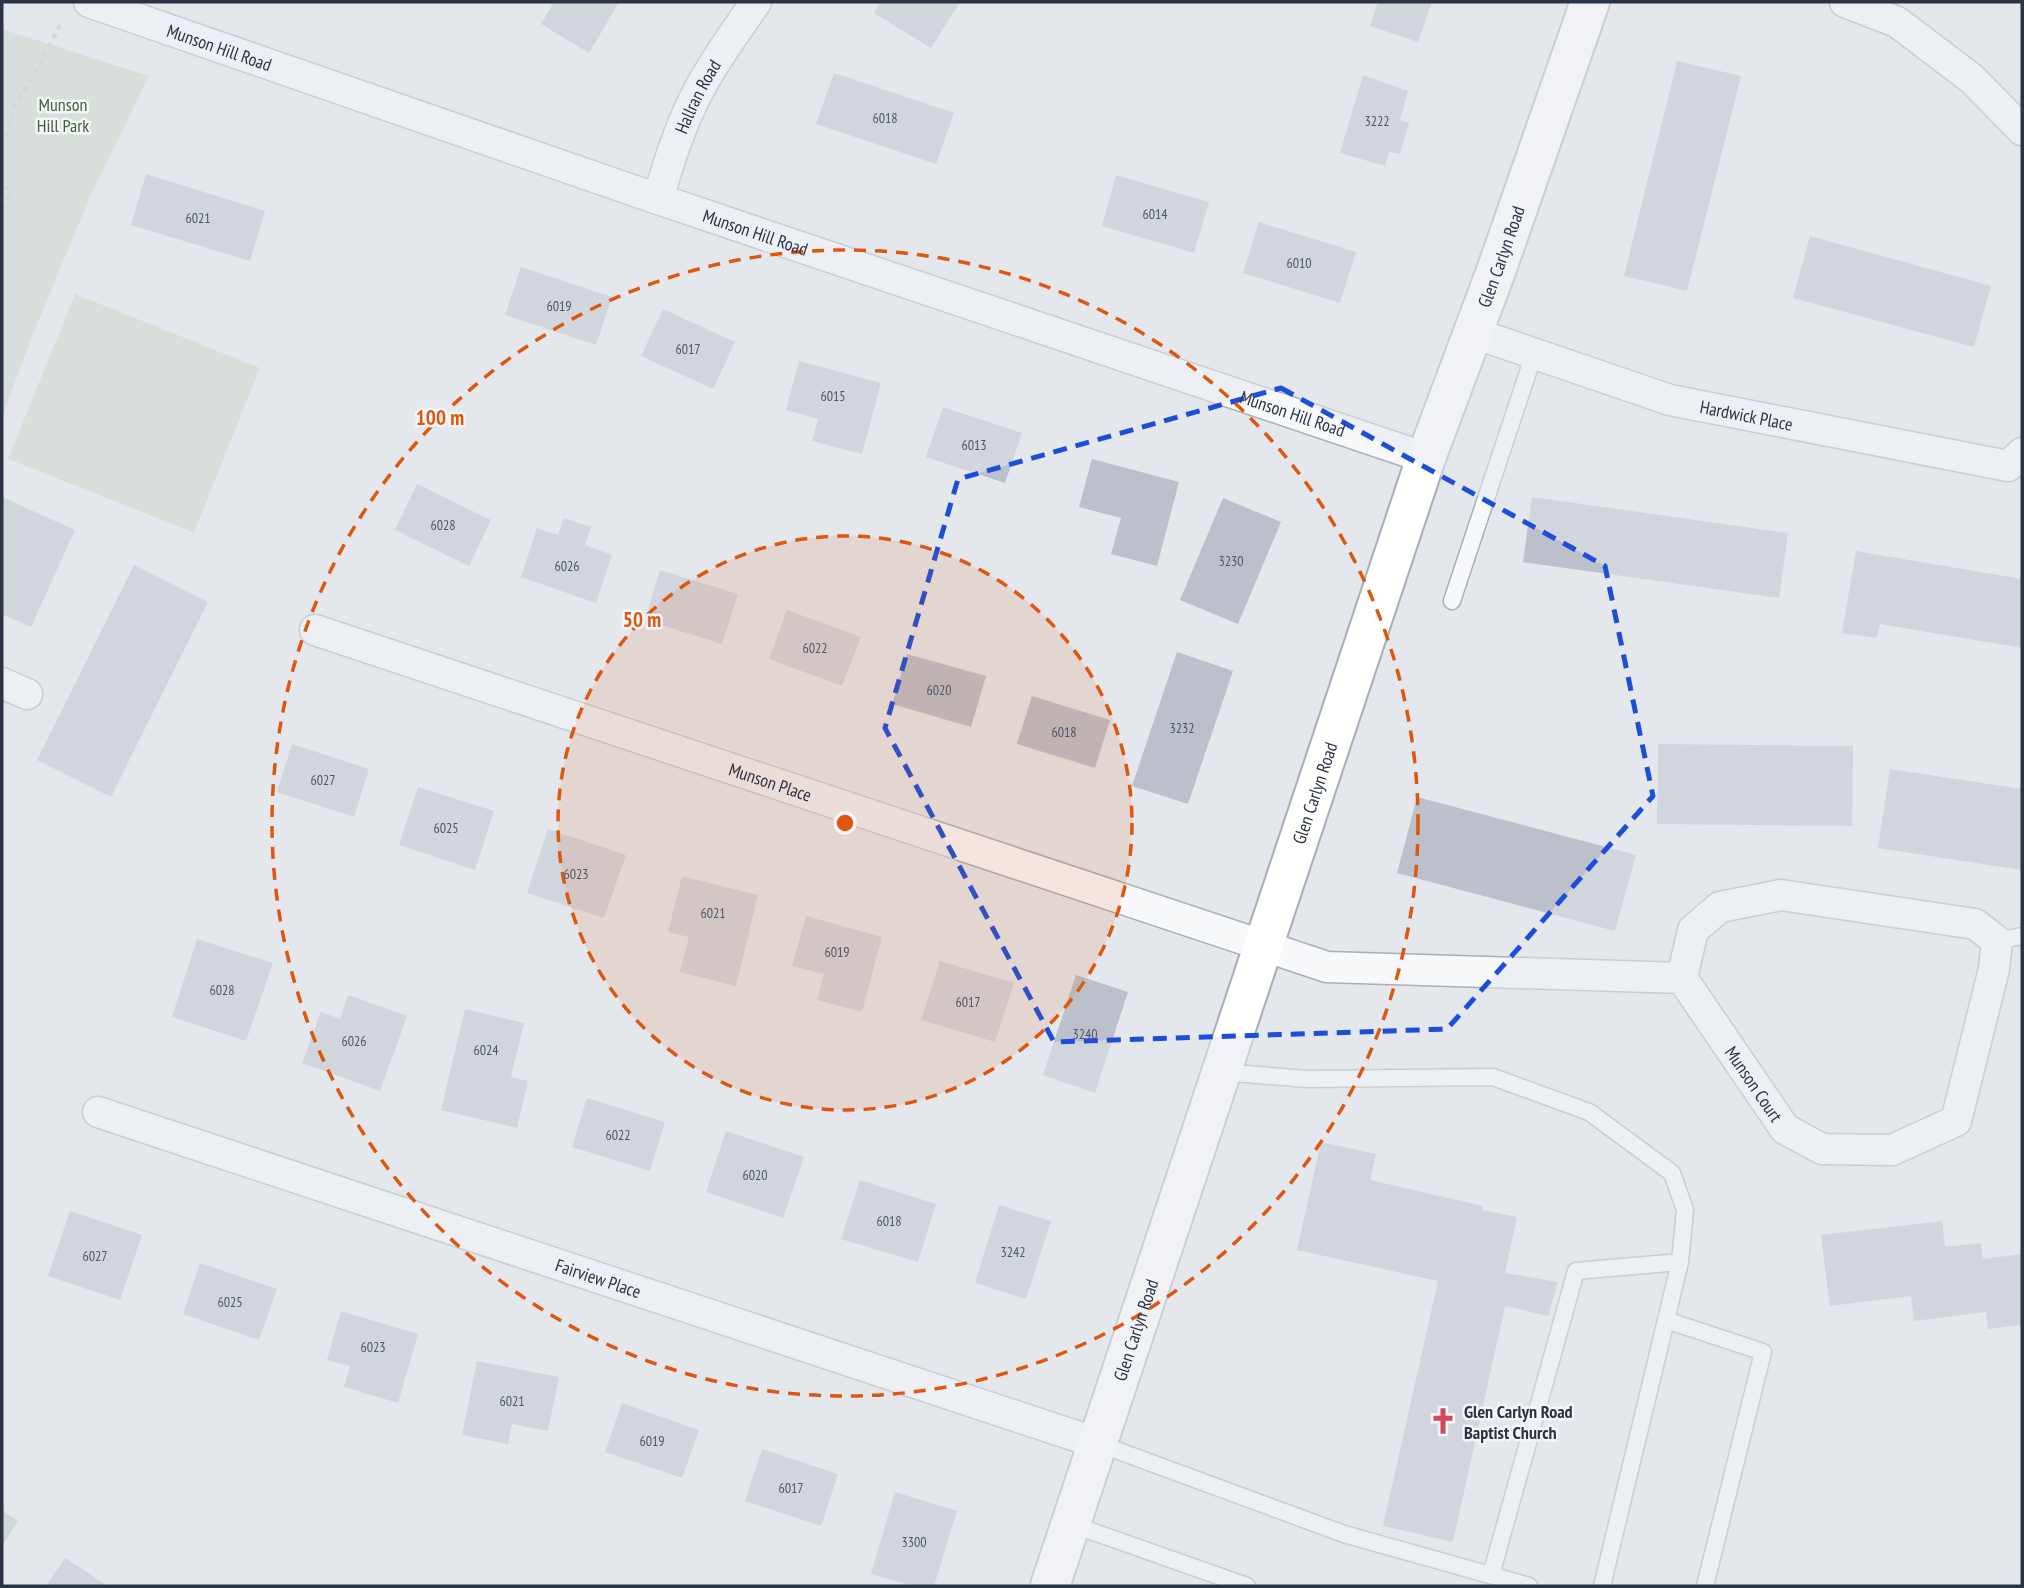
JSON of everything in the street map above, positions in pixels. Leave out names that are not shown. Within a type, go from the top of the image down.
[{"type":"street","name":"Munson Hill Road","points":[[89,2],[658,199],[1426,458]]},
{"type":"street","name":"Hallran Road","points":[[658,199],[676,141],[699,88],[756,2]]},
{"type":"street","name":"Glen Carlyn Road","points":[[1050,1586],[1426,458],[1474,334],[1590,2]]},
{"type":"street","points":[[1845,2],[1897,22],[1972,79],[2022,130]]},
{"type":"street","name":"Hardwick Place","points":[[1474,334],[1670,400],[2008,466],[2022,453]]},
{"type":"street","name":"Munson Place","points":[[315,630],[1264,946]]},
{"type":"street","name":"Munson Court","points":[[1782,895],[1975,924],[2010,939],[1994,969],[1956,1121],[1892,1150],[1822,1149],[1785,1129],[1682,978],[1693,930],[1720,907],[1782,895]]},
{"type":"street","points":[[1264,946],[1327,967],[1682,978]]},
{"type":"street","name":"Fairview Place","points":[[99,1112],[1097,1443]]},
{"type":"lane","points":[[1452,601],[1534,354]]},
{"type":"lane","points":[[1221,1072],[1308,1079],[1493,1077],[1589,1112],[1671,1173],[1685,1210],[1680,1262],[1602,1586]]},
{"type":"lane","points":[[1491,1576],[1576,1271],[1680,1262]]},
{"type":"lane","points":[[1666,1320],[1763,1352],[1705,1586]]},
{"type":"lane","points":[[1097,1443],[1344,1534],[1529,1586]]},
{"type":"lane","points":[[1070,1524],[1247,1586]]},
{"type":"path","points":[[2,146],[15,104],[59,27],[61,15]]},
{"type":"path","points":[[2,176],[8,195],[2,220]]},
{"type":"highlighted area","points":[[1281,388],[1605,566],[1653,796],[1447,1029],[1054,1042],[885,728],[958,479]]},
{"type":"green space","name":"Munson Hill Park","points":[[2,29],[149,76],[89,199],[2,417]]},
{"type":"green space","points":[[75,294],[260,368],[194,533],[8,459]]},
{"type":"building","points":[[554,2],[619,2],[589,53],[541,24]]},
{"type":"building","points":[[880,2],[960,2],[931,48],[874,13]]},
{"type":"building","points":[[1378,2],[1432,2],[1418,42],[1370,26]]},
{"type":"building","points":[[1677,61],[1741,76],[1687,291],[1624,276]]},
{"type":"building","points":[[834,73],[954,113],[936,164],[816,124]]},
{"type":"building","points":[[1363,75],[1408,91],[1400,120],[1409,123],[1400,154],[1389,152],[1385,166],[1340,153]]},
{"type":"building","points":[[146,174],[265,211],[250,261],[131,225]]},
{"type":"building","points":[[1116,175],[1209,202],[1194,253],[1102,226]]},
{"type":"building","points":[[1259,222],[1356,252],[1340,303],[1243,273]]},
{"type":"building","points":[[1810,236],[1991,286],[1974,347],[1793,298]]},
{"type":"building","points":[[521,267],[612,297],[596,345],[505,315]]},
{"type":"building","points":[[663,309],[735,342],[713,389],[641,356]]},
{"type":"building","points":[[799,361],[881,383],[862,454],[812,441],[818,419],[786,410]]},
{"type":"building","points":[[943,407],[1022,433],[1005,483],[926,457]]},
{"type":"building","points":[[1092,459],[1179,482],[1157,566],[1111,554],[1121,518],[1079,507]]},
{"type":"building","points":[[417,484],[491,520],[469,566],[395,530]]},
{"type":"building","points":[[2,497],[75,530],[31,627],[2,614]]},
{"type":"building","points":[[1532,497],[1788,533],[1779,598],[1523,562]]},
{"type":"building","points":[[1223,498],[1281,522],[1238,624],[1180,600]]},
{"type":"building","points":[[564,518],[591,527],[585,545],[612,555],[596,603],[521,577],[537,528],[558,535]]},
{"type":"building","points":[[1856,551],[2022,579],[2022,648],[1880,624],[1877,638],[1842,633]]},
{"type":"building","points":[[134,565],[208,602],[111,797],[37,760]]},
{"type":"building","points":[[660,570],[738,594],[722,644],[645,620]]},
{"type":"building","points":[[787,610],[861,637],[842,686],[769,659]]},
{"type":"building","points":[[1177,652],[1233,671],[1188,804],[1132,786]]},
{"type":"building","points":[[907,654],[986,676],[971,727],[892,704]]},
{"type":"building","points":[[1032,696],[1110,720],[1095,768],[1017,744]]},
{"type":"building","points":[[292,744],[369,769],[354,817],[277,792]]},
{"type":"building","points":[[1658,744],[1853,746],[1852,826],[1657,824]]},
{"type":"building","points":[[1890,769],[2022,789],[2022,870],[1878,848]]},
{"type":"building","points":[[418,787],[494,811],[475,870],[399,845]]},
{"type":"building","points":[[1417,797],[1636,855],[1615,931],[1397,873]]},
{"type":"building","points":[[548,829],[626,855],[604,918],[527,893]]},
{"type":"building","points":[[682,876],[758,895],[736,986],[680,972],[689,937],[668,932]]},
{"type":"building","points":[[806,916],[882,937],[862,1012],[817,1000],[824,974],[792,966]]},
{"type":"building","points":[[197,939],[273,963],[246,1041],[172,1017]]},
{"type":"building","points":[[940,961],[1014,983],[995,1042],[921,1020]]},
{"type":"building","points":[[1076,975],[1128,992],[1095,1093],[1043,1075]]},
{"type":"building","points":[[348,995],[407,1016],[380,1091],[302,1063],[321,1012],[340,1019]]},
{"type":"building","points":[[465,1009],[524,1023],[511,1077],[528,1081],[517,1128],[441,1110]]},
{"type":"building","points":[[587,1098],[665,1122],[650,1171],[572,1147]]},
{"type":"building","points":[[726,1131],[804,1157],[783,1218],[706,1192]]},
{"type":"building","name":"Glen Carlyn Road Baptist Church","points":[[1321,1142],[1376,1154],[1370,1180],[1483,1206],[1482,1210],[1517,1217],[1505,1273],[1558,1282],[1548,1316],[1505,1306],[1453,1542],[1383,1526],[1438,1281],[1297,1250]]},
{"type":"building","points":[[860,1180],[936,1204],[918,1262],[841,1239]]},
{"type":"building","points":[[999,1205],[1051,1221],[1026,1299],[975,1283]]},
{"type":"building","points":[[70,1211],[142,1235],[120,1300],[48,1276]]},
{"type":"building","points":[[1942,1221],[1945,1247],[1981,1243],[1983,1259],[2022,1254],[2022,1325],[1988,1329],[1986,1312],[1914,1321],[1911,1296],[1830,1306],[1821,1235]]},
{"type":"building","points":[[200,1263],[277,1289],[259,1340],[183,1314]]},
{"type":"building","points":[[341,1311],[418,1334],[398,1403],[344,1387],[350,1366],[327,1360]]},
{"type":"building","points":[[477,1361],[559,1377],[548,1431],[512,1424],[508,1444],[462,1435]]},
{"type":"building","points":[[622,1403],[699,1430],[682,1478],[605,1452]]},
{"type":"building","points":[[762,1449],[838,1474],[821,1526],[745,1501]]},
{"type":"building","points":[[895,1492],[957,1511],[934,1586],[913,1586],[871,1574]]},
{"type":"building","points":[[2,1510],[18,1521],[2,1546]]},
{"type":"building","points":[[65,1558],[108,1586],[46,1586]]},
{"type":"place","name":"Glen Carlyn Road Baptist Church","points":[[1443,1421]]}]
